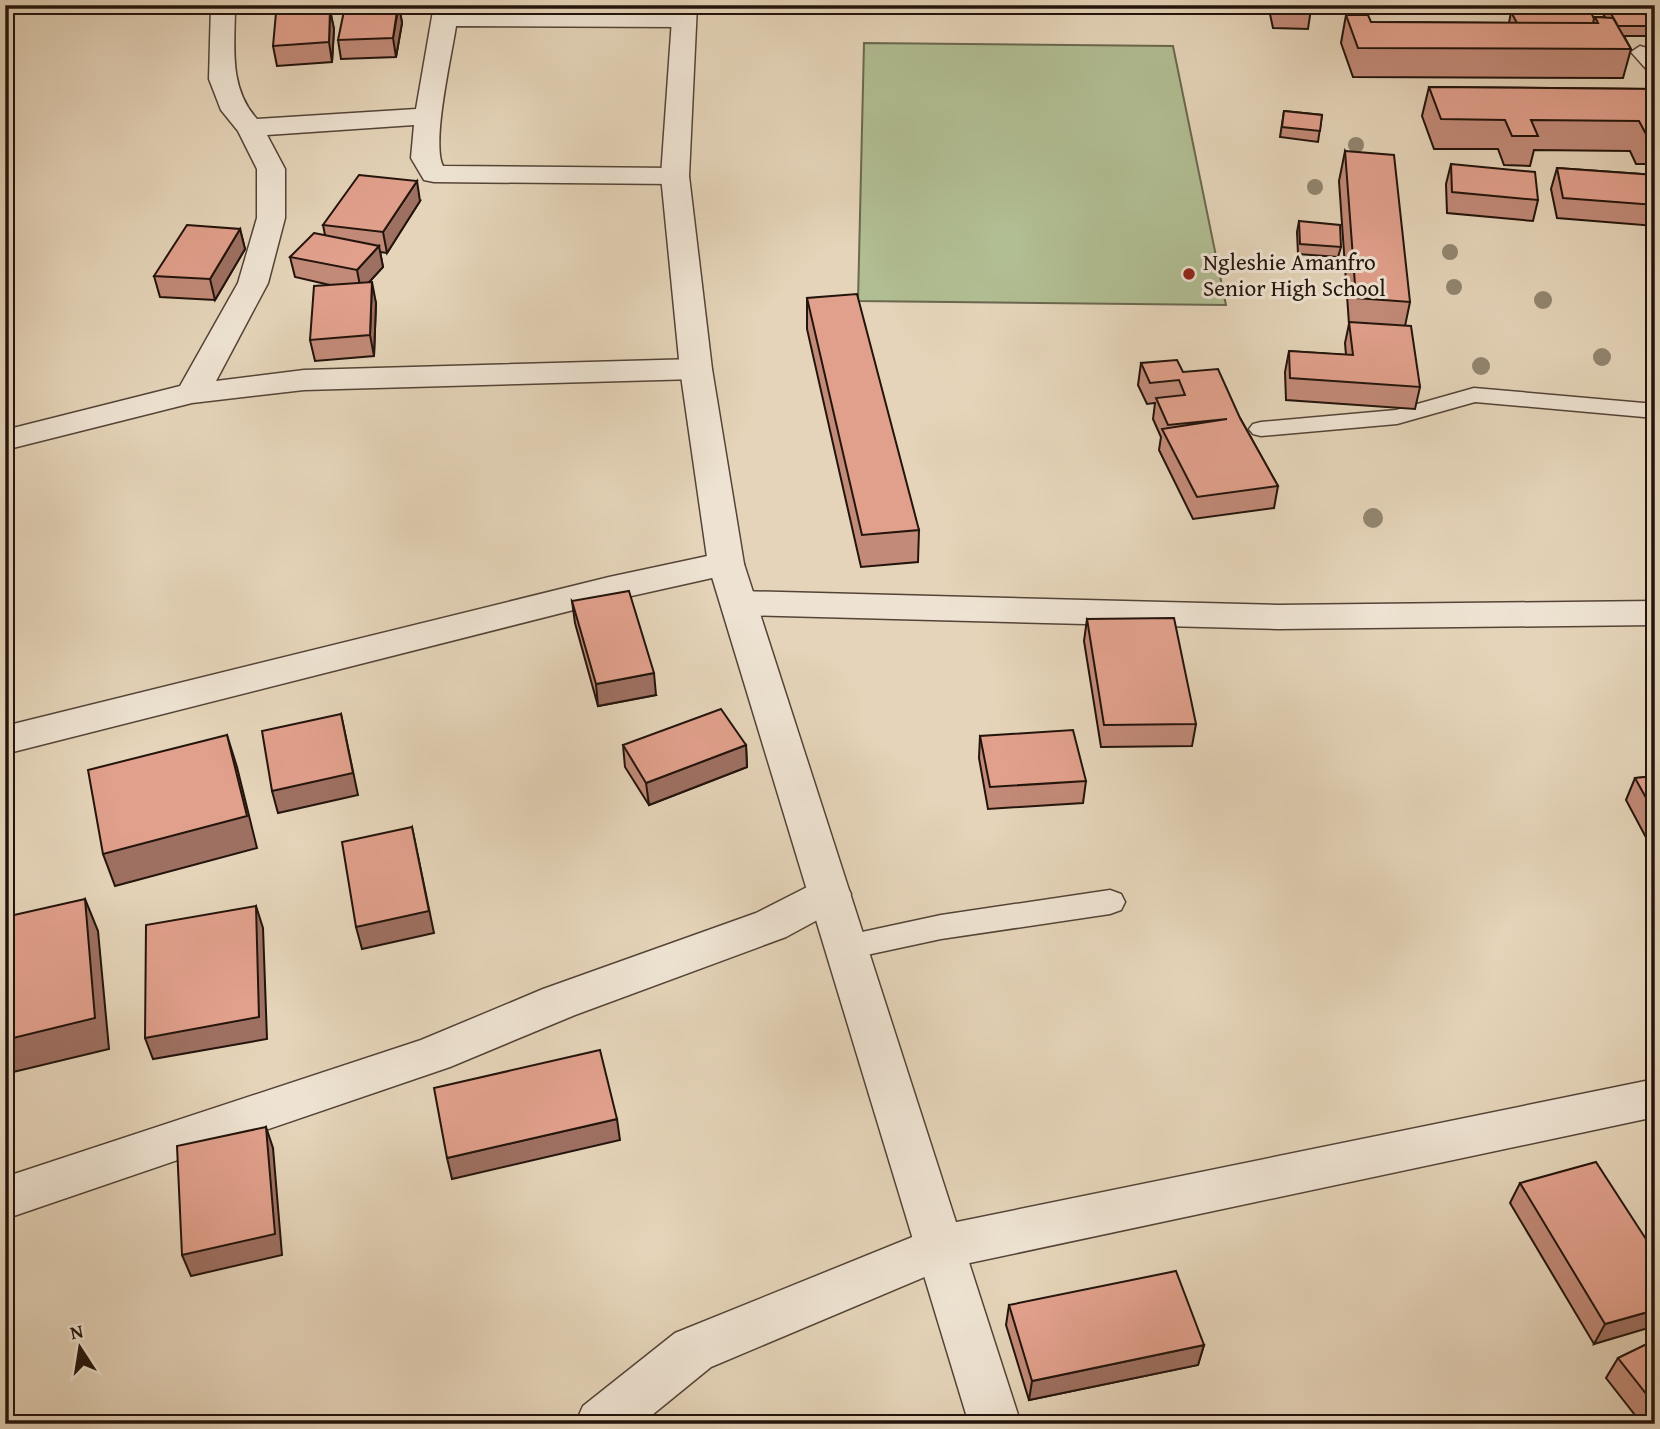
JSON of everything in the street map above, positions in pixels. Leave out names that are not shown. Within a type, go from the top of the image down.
[{"type":"street","points":[[192,393],[253,283],[271,218],[271,169],[250,128],[234,110],[222,79],[223,5]]},
{"type":"street","points":[[675,176],[434,174],[425,158],[428,116],[447,11],[684,12],[675,176],[696,369],[726,564],[942,1247],[995,1424]]},
{"type":"street","points":[[250,128],[428,116]]},
{"type":"street","points":[[5,440],[192,393],[358,377],[696,369]]},
{"type":"street","points":[[5,740],[596,592],[726,564]]},
{"type":"street","points":[[739,603],[1278,617],[1655,612]]},
{"type":"street","points":[[5,1198],[433,1054],[559,1002],[771,925],[830,894]]},
{"type":"street","points":[[601,1424],[693,1350],[942,1247],[1655,1098]]},
{"type":"lane","points":[[1640,52],[1655,68]]},
{"type":"lane","points":[[1261,429],[1397,417],[1474,395],[1655,411]]},
{"type":"lane","points":[[848,947],[941,927],[1110,902]]},
{"type":"green space","points":[[864,43],[1173,46],[1226,305],[858,301]]},
{"type":"building","points":[[398,5],[393,38],[338,40],[345,6]]},
{"type":"building","points":[[1275,5],[1310,5],[1311,9],[1276,8]]},
{"type":"building","points":[[1606,5],[1640,5],[1652,26],[1618,26]]},
{"type":"building","points":[[330,10],[329,42],[273,46],[276,13]]},
{"type":"building","points":[[1511,12],[1591,12],[1594,19],[1593,23],[1517,23]]},
{"type":"building","points":[[1346,15],[1368,15],[1371,22],[1598,23],[1595,17],[1613,18],[1631,49],[1358,48]]},
{"type":"building","points":[[1429,87],[1655,89],[1655,135],[1646,134],[1639,121],[1531,120],[1538,136],[1512,136],[1505,120],[1441,119]]},
{"type":"building","points":[[1284,111],[1322,115],[1320,131],[1282,127]]},
{"type":"building","points":[[1345,151],[1394,155],[1410,302],[1356,298]]},
{"type":"building","points":[[1451,164],[1535,172],[1538,200],[1452,192]]},
{"type":"building","points":[[1557,168],[1655,175],[1655,205],[1563,198]]},
{"type":"building","points":[[359,175],[417,181],[383,232],[323,225]]},
{"type":"building","points":[[1299,221],[1340,225],[1341,247],[1300,244]]},
{"type":"building","points":[[187,225],[240,229],[210,279],[154,276]]},
{"type":"building","points":[[314,233],[379,246],[357,270],[290,257]]},
{"type":"building","points":[[372,282],[370,335],[310,340],[314,286]]},
{"type":"building","points":[[857,294],[919,530],[862,535],[807,298]]},
{"type":"building","points":[[1349,322],[1411,326],[1420,387],[1290,378],[1289,351],[1353,355]]},
{"type":"building","points":[[1177,360],[1183,372],[1218,369],[1240,418],[1278,486],[1197,497],[1162,429],[1227,419],[1168,425],[1156,398],[1185,395],[1179,380],[1150,383],[1141,363]]},
{"type":"building","points":[[629,591],[654,673],[596,684],[572,601]]},
{"type":"building","points":[[1174,618],[1196,724],[1104,725],[1087,619]]},
{"type":"building","points":[[721,709],[746,745],[646,783],[623,745]]},
{"type":"building","points":[[341,714],[353,773],[272,791],[262,731]]},
{"type":"building","points":[[1073,730],[1086,781],[990,787],[980,736]]},
{"type":"building","points":[[227,735],[247,816],[103,854],[88,770]]},
{"type":"building","points":[[1655,776],[1655,814],[1635,778]]},
{"type":"building","points":[[412,827],[429,911],[356,927],[342,842]]},
{"type":"building","points":[[85,899],[95,1018],[5,1040],[5,917]]},
{"type":"building","points":[[256,906],[259,1017],[145,1038],[146,925]]},
{"type":"building","points":[[600,1050],[617,1119],[447,1158],[434,1088]]},
{"type":"building","points":[[266,1127],[275,1234],[182,1255],[177,1146]]},
{"type":"building","points":[[1596,1162],[1655,1253],[1655,1310],[1605,1324],[1520,1183]]},
{"type":"building","points":[[1176,1271],[1204,1345],[1032,1381],[1009,1305]]},
{"type":"building","points":[[1655,1340],[1655,1405],[1618,1358]]},
{"type":"place","name":"Ngleshie Amanfro Senior High School","points":[[1189,274]]}]
